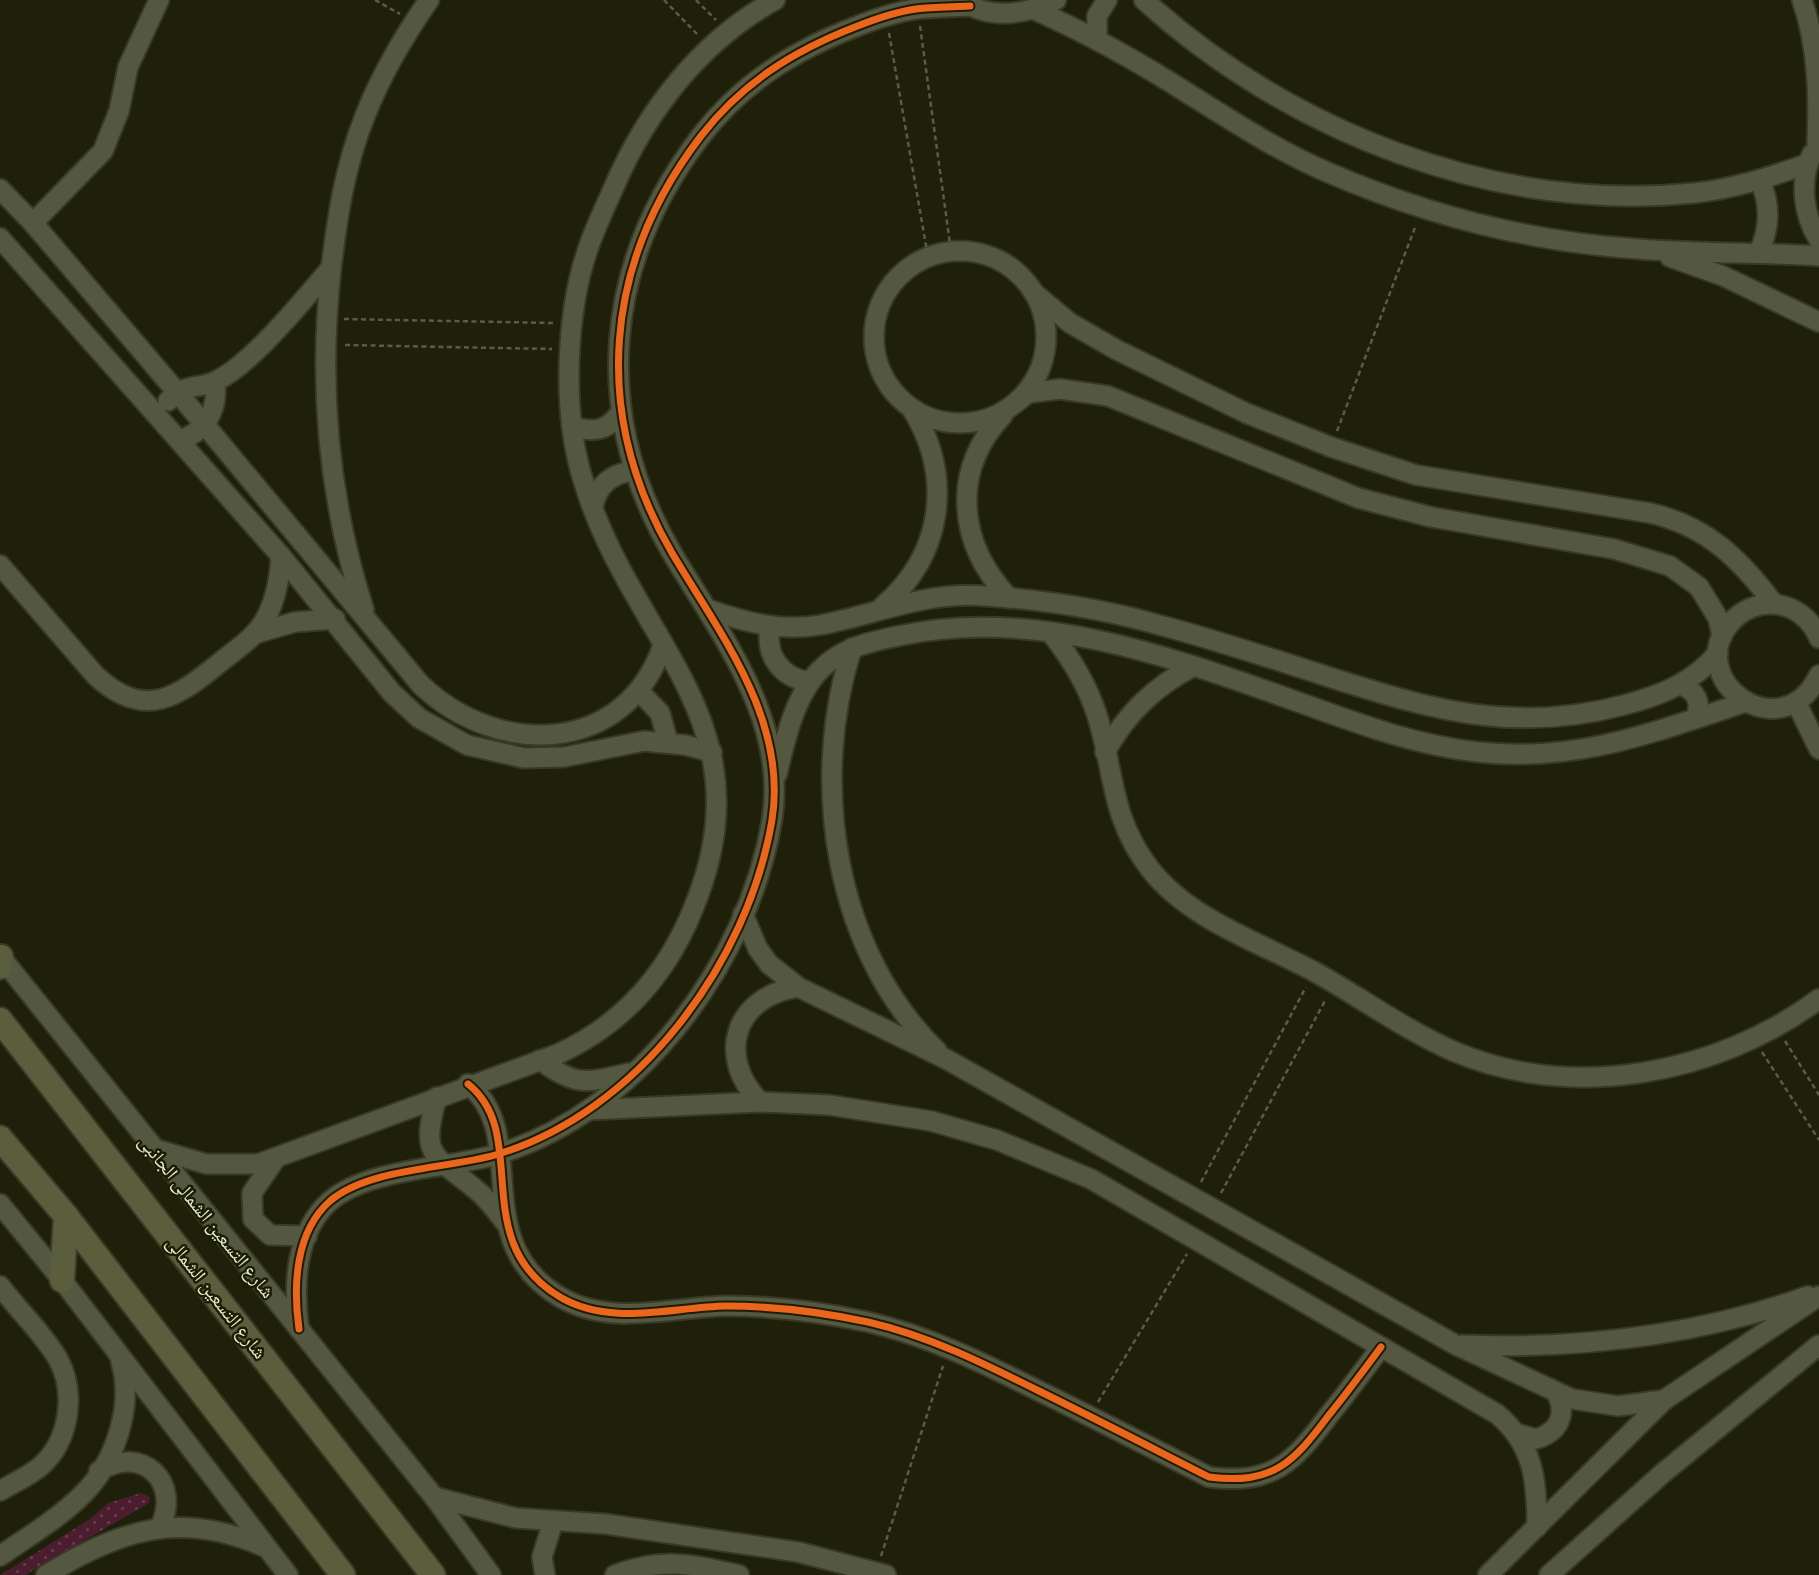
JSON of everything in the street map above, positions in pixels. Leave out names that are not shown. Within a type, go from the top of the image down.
[{"type":"main road","points":[[0,957],[0,967]]},
{"type":"main road","name":"شارع التسعين الشمالى","points":[[0,1020],[433,1575]]},
{"type":"main road","points":[[0,1138],[66,1216],[343,1575]]},
{"type":"main road","points":[[62,1280],[66,1216]]},
{"type":"street","points":[[33,223],[103,151],[119,111],[128,67],[159,0]]},
{"type":"street","points":[[367,620],[350,567],[335,498],[324,401],[325,319],[342,190],[365,115],[387,68],[429,0]]},
{"type":"street","points":[[152,1148],[188,1160],[224,1166],[258,1164],[468,1084],[540,1060],[578,1044],[615,1019],[648,986],[675,947],[699,894],[713,841],[718,796],[712,751],[704,720],[608,544],[581,472],[572,426],[572,323],[589,245],[624,164],[661,102],[709,46],[748,9],[775,0]]},
{"type":"street","points":[[775,786],[769,744],[759,707],[707,609],[669,548],[634,471],[620,413],[619,348],[632,272],[652,218],[679,167],[731,101],[771,68],[813,44],[901,9],[966,3],[1003,13],[1035,10],[1056,0]]},
{"type":"street","points":[[1097,39],[1097,16],[1107,0]]},
{"type":"street","points":[[1144,0],[1180,33],[1239,75],[1327,124],[1412,157],[1504,184],[1583,194],[1639,197],[1685,194],[1760,181],[1807,164]]},
{"type":"street","points":[[1802,0],[1818,74],[1818,142],[1807,164],[1803,190],[1807,215],[1819,240]]},
{"type":"street","points":[[1035,10],[1097,39],[1250,133],[1326,172],[1422,209],[1489,228],[1639,249],[1819,256]]},
{"type":"street","points":[[1759,252],[1768,220],[1767,199],[1760,181]]},
{"type":"street","points":[[0,188],[33,223],[435,698],[466,719],[502,731],[541,735],[579,729],[613,714],[639,691],[663,645]]},
{"type":"street","points":[[0,237],[281,556],[405,707],[434,729],[467,745],[504,755],[544,758],[634,743],[668,742],[712,751]]},
{"type":"street","points":[[1639,249],[1723,275],[1819,321]]},
{"type":"street","points":[[1774,604],[1729,551],[1705,534],[1678,521],[1650,513],[1416,475],[1331,447],[1246,413],[1070,323],[1005,264],[979,253],[951,251],[914,264],[891,285],[877,313],[874,344],[882,374],[895,393],[912,409],[943,422],[977,422],[1013,405],[1028,393],[1060,389],[1108,396],[1359,498],[1431,517],[1614,549],[1670,566],[1699,587],[1718,618],[1720,670],[1727,685],[1746,702],[1771,709],[1796,702],[1810,691],[1819,675]]},
{"type":"street","points":[[158,414],[177,393],[192,386],[215,382],[276,330],[331,268]]},
{"type":"street","points":[[1009,598],[982,565],[974,545],[967,504],[968,482],[982,442],[1036,377],[1045,350],[1046,331],[1034,293]]},
{"type":"street","points":[[180,440],[205,425],[215,405],[215,382]]},
{"type":"street","points":[[880,608],[918,568],[937,515],[935,460],[912,409]]},
{"type":"street","points":[[572,426],[596,430],[610,425],[620,413]]},
{"type":"street","points":[[593,507],[603,484],[617,474],[634,471]]},
{"type":"street","points":[[257,633],[275,596],[281,556]]},
{"type":"street","points":[[0,565],[96,676],[111,689],[128,698],[148,701],[167,699],[185,691],[257,633],[295,622],[335,619]]},
{"type":"street","points":[[707,609],[770,626],[821,625],[880,608],[933,597],[1009,598],[1067,603],[1159,625],[1415,704],[1475,717],[1529,720],[1576,715],[1641,701],[1681,685],[1720,644],[1739,615],[1755,606],[1774,604],[1809,614],[1819,638]]},
{"type":"street","points":[[770,626],[769,649],[779,668],[788,676],[809,682]]},
{"type":"street","points":[[299,1329],[296,1276],[307,1236],[322,1209],[349,1189],[399,1174],[445,1167],[499,1154],[588,1110],[634,1072],[694,1006],[734,938],[743,914],[769,835],[775,786],[788,733],[809,682],[834,658],[852,648],[917,632],[951,628],[1051,633],[1194,666],[1398,736],[1480,752],[1545,754],[1612,746],[1746,702]]},
{"type":"street","points":[[1051,633],[1073,663],[1097,715],[1112,790],[1123,824],[1140,855],[1163,883],[1191,908],[1314,972],[1450,1050],[1493,1065],[1539,1075],[1586,1078],[1630,1075],[1715,1053],[1753,1038],[1819,999]]},
{"type":"street","points":[[852,648],[837,702],[832,754],[832,806],[839,857],[857,919],[884,978],[912,1022],[946,1059]]},
{"type":"street","points":[[1105,752],[1124,721],[1142,701],[1163,684],[1194,666]]},
{"type":"street","points":[[1681,685],[1698,698],[1696,718]]},
{"type":"street","points":[[639,691],[660,713],[668,742]]},
{"type":"street","points":[[1796,702],[1819,749]]},
{"type":"street","points":[[743,914],[758,949],[769,964],[798,987],[946,1059],[1456,1345],[1557,1394],[1610,1406],[1664,1400]]},
{"type":"street","name":"شارع التسعين الشمالى الجانبى","points":[[0,957],[434,1497],[491,1575]]},
{"type":"street","points":[[760,1102],[739,1074],[735,1057],[739,1031],[751,1008],[765,996],[798,987]]},
{"type":"street","points":[[540,1060],[566,1079],[583,1083],[634,1072]]},
{"type":"street","points":[[468,1084],[486,1102],[497,1132],[505,1221]]},
{"type":"street","points":[[437,1097],[428,1135],[433,1154],[445,1167],[480,1192],[505,1221],[521,1258],[532,1273],[560,1297],[595,1311],[632,1313],[710,1307],[786,1309],[869,1322],[950,1347],[1209,1477],[1247,1478],[1266,1473],[1300,1454],[1381,1347]]},
{"type":"street","points":[[588,1110],[760,1102],[875,1111],[932,1121],[998,1140],[1091,1179],[1497,1414],[1518,1434],[1529,1454],[1536,1477],[1537,1527]]},
{"type":"street","points":[[276,1158],[252,1193],[253,1219],[270,1235],[307,1236]]},
{"type":"street","points":[[0,1205],[62,1280],[288,1575]]},
{"type":"street","points":[[0,1286],[58,1359],[66,1381],[69,1403],[65,1426],[56,1448],[41,1466],[0,1491]]},
{"type":"street","points":[[1456,1345],[1558,1345],[1647,1336],[1722,1321],[1819,1294]]},
{"type":"street","points":[[1488,1575],[1664,1400],[1819,1294]]},
{"type":"street","points":[[1549,1575],[1663,1473],[1819,1345]]},
{"type":"street","points":[[0,1556],[68,1508],[84,1493],[112,1450],[123,1413],[125,1376],[120,1357]]},
{"type":"street","points":[[1518,1434],[1536,1439],[1554,1430],[1562,1413],[1557,1394]]},
{"type":"street","points":[[99,1471],[111,1464],[137,1462],[159,1477],[168,1502],[160,1527]]},
{"type":"street","points":[[434,1497],[488,1513],[554,1522],[606,1524],[798,1552],[881,1574]]},
{"type":"street","points":[[545,1575],[542,1557],[554,1522]]},
{"type":"street","points":[[46,1575],[100,1544],[124,1534],[160,1527],[215,1530],[268,1548]]},
{"type":"street","points":[[615,1575],[652,1563],[672,1562],[739,1575]]},
{"type":"path","points":[[375,0],[414,23]]},
{"type":"path","points":[[664,0],[709,46]]},
{"type":"path","points":[[696,0],[726,30]]},
{"type":"path","points":[[901,9],[951,251]]},
{"type":"path","points":[[901,9],[928,257]]},
{"type":"path","points":[[1331,447],[1422,209]]},
{"type":"path","points":[[325,319],[572,323]]},
{"type":"path","points":[[324,345],[570,350]]},
{"type":"path","points":[[1193,1198],[1314,972]]},
{"type":"path","points":[[1213,1209],[1335,984]]},
{"type":"path","points":[[1776,1026],[1819,1095]]},
{"type":"path","points":[[1753,1038],[1819,1140]]},
{"type":"path","points":[[1089,1416],[1196,1240]]},
{"type":"path","points":[[881,1574],[950,1347]]},
{"type":"shaded area","points":[[141,1493],[150,1497],[149,1503],[25,1575],[0,1575],[90,1519],[108,1503]]},
{"type":"cycle path","points":[[299,1329],[296,1295],[299,1260],[310,1228],[330,1201],[346,1190],[386,1176],[495,1155],[547,1134],[595,1105],[639,1068],[678,1025],[712,978],[739,927],[759,874],[772,820],[774,783],[770,747],[746,679],[672,553],[646,500],[629,447],[620,394],[619,340],[627,288],[644,236],[668,185],[701,136],[751,85],[790,58],[832,36],[870,21],[916,9],[970,6]]},
{"type":"cycle path","points":[[468,1084],[486,1105],[496,1131],[506,1218],[515,1247],[532,1274],[560,1297],[580,1306],[620,1313],[726,1306],[762,1307],[833,1315],[891,1328],[976,1361],[1209,1477],[1231,1479],[1266,1474],[1292,1458],[1316,1432],[1381,1347]]}]
